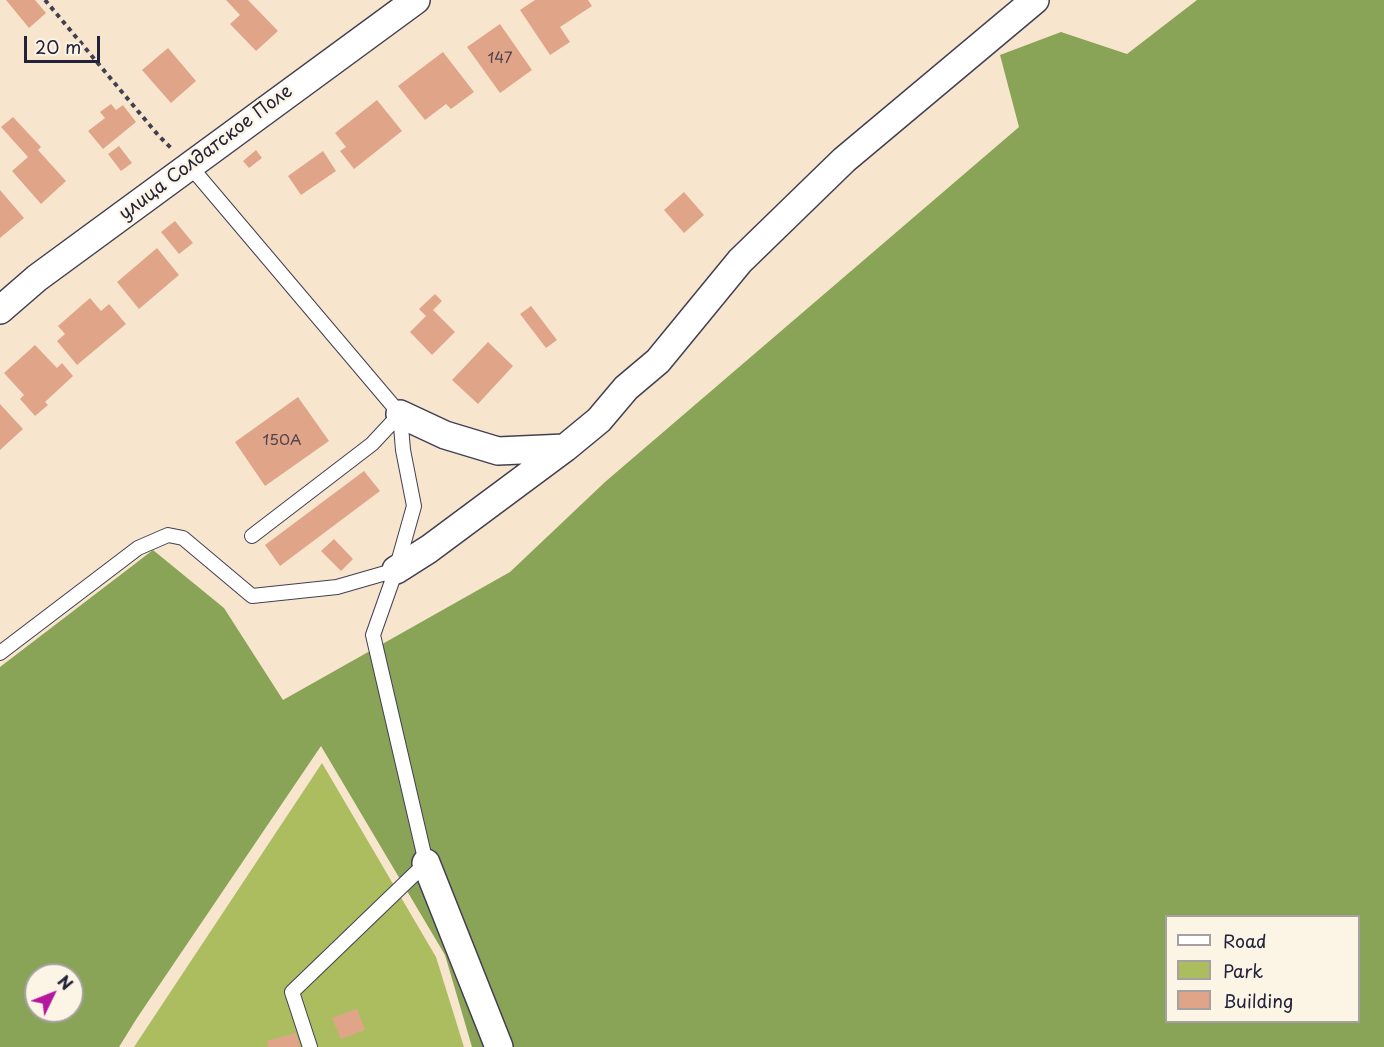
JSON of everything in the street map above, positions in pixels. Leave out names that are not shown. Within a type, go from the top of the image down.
[{"type":"street","name":"улица Солдатское Поле","points":[[0,310],[37,278],[416,0]]},
{"type":"street","points":[[396,570],[438,542],[599,420],[626,388],[658,361],[740,261],[844,160],[1035,0]]},
{"type":"street","points":[[400,414],[445,435],[498,452],[565,448]]},
{"type":"street","points":[[426,863],[499,1047]]},
{"type":"lane","points":[[190,166],[400,414],[403,450],[414,506],[396,570],[373,635],[426,863],[292,992],[310,1047]]},
{"type":"lane","points":[[252,536],[372,444],[400,414]]},
{"type":"lane","points":[[0,653],[138,548],[168,535],[183,538],[252,596],[337,587],[396,570]]},
{"type":"path","points":[[45,0],[158,135],[190,166]]},
{"type":"green space","points":[[1197,0],[1384,0],[1384,1047],[472,1047],[445,955],[321,746],[119,1047],[0,1047],[0,667],[153,550],[224,608],[283,700],[510,572],[605,482],[1019,127],[1000,55],[1061,32],[1127,54]]},
{"type":"green space","points":[[322,763],[436,957],[464,1047],[134,1047]]},
{"type":"building","points":[[6,0],[35,0],[46,13],[29,28]]},
{"type":"building","points":[[226,0],[248,0],[278,31],[256,51],[230,24],[240,15]]},
{"type":"building","points":[[535,0],[588,0],[592,6],[560,27],[570,42],[550,55],[520,10]]},
{"type":"building","points":[[500,24],[532,70],[500,93],[467,47]]},
{"type":"building","points":[[168,48],[196,81],[171,103],[142,70]]},
{"type":"building","points":[[443,52],[474,92],[451,109],[446,104],[425,120],[398,86]]},
{"type":"building","points":[[377,100],[402,131],[354,169],[340,151],[346,147],[335,133]]},
{"type":"building","points":[[111,104],[116,110],[123,105],[136,122],[103,149],[88,131],[105,118],[100,112]]},
{"type":"building","points":[[13,117],[41,147],[38,150],[66,181],[41,204],[12,171],[28,157],[1,127]]},
{"type":"building","points":[[119,146],[132,163],[121,171],[108,154]]},
{"type":"building","points":[[256,150],[262,158],[249,168],[243,161]]},
{"type":"building","points":[[323,151],[336,171],[301,195],[288,176]]},
{"type":"building","points":[[0,190],[24,218],[0,238]]},
{"type":"building","points":[[684,192],[704,215],[684,233],[664,210]]},
{"type":"building","points":[[175,221],[193,243],[179,254],[161,232]]},
{"type":"building","points":[[157,248],[179,275],[139,309],[117,282]]},
{"type":"building","points":[[435,294],[442,301],[433,310],[455,332],[432,355],[410,332],[426,316],[419,309]]},
{"type":"building","points":[[90,298],[101,311],[109,304],[126,324],[77,365],[57,341],[65,334],[58,326]]},
{"type":"building","points":[[531,306],[557,340],[546,348],[520,314]]},
{"type":"building","points":[[488,342],[513,366],[478,404],[452,380]]},
{"type":"building","points":[[35,345],[57,368],[62,363],[73,376],[45,402],[48,405],[35,416],[20,399],[24,395],[4,373]]},
{"type":"building","points":[[298,397],[329,441],[265,486],[235,442]]},
{"type":"building","points":[[0,404],[23,429],[0,450]]},
{"type":"building","points":[[364,471],[380,491],[280,566],[265,545]]},
{"type":"building","points":[[334,539],[353,559],[341,571],[321,551]]},
{"type":"building","points":[[357,1009],[365,1030],[341,1039],[332,1018]]},
{"type":"building","points":[[296,1033],[300,1047],[268,1047],[267,1041]]}]
